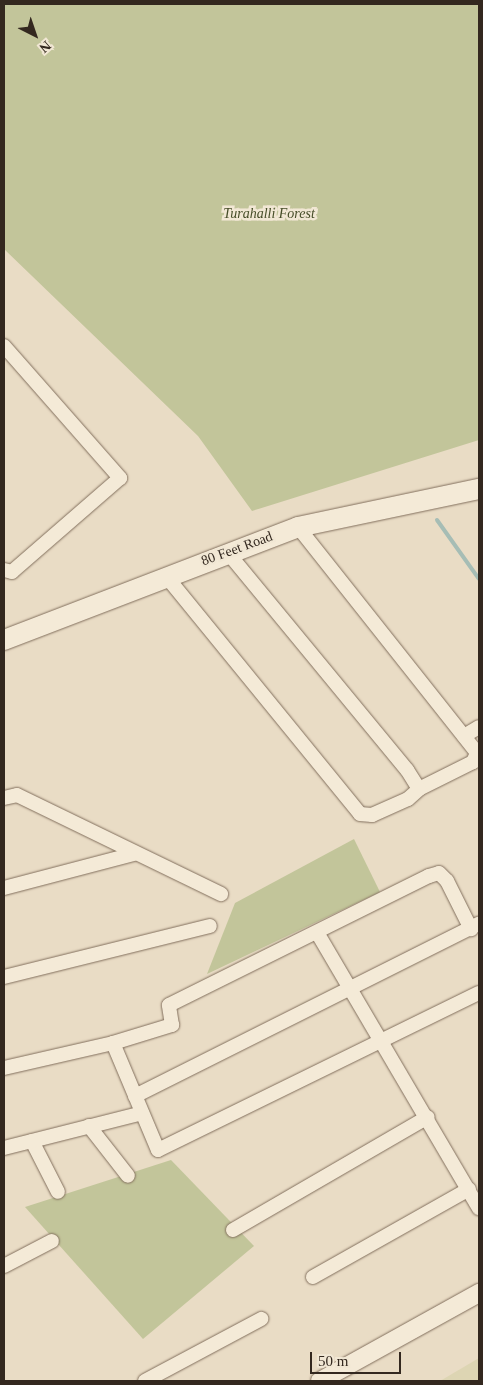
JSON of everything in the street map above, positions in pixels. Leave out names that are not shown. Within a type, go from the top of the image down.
[{"type":"main road","name":"80 Feet Road","points":[[4,630],[276,525],[344,506],[479,480]]},
{"type":"main road","name":"80 Feet Road","points":[[4,640],[227,552],[298,527],[479,489]]},
{"type":"street","points":[[4,346],[120,478],[12,572],[4,570]]},
{"type":"street","points":[[166,576],[360,814],[372,815],[477,758],[464,736],[298,527]]},
{"type":"street","points":[[227,552],[419,789]]},
{"type":"street","points":[[464,736],[479,727]]},
{"type":"street","points":[[4,798],[17,795],[134,854],[221,894]]},
{"type":"street","points":[[4,888],[134,854]]},
{"type":"street","points":[[4,1068],[113,1043],[172,1025],[169,1005],[318,934],[439,873],[475,927],[353,990],[135,1096]]},
{"type":"street","points":[[4,977],[210,926]]},
{"type":"street","points":[[318,934],[428,1117],[479,1208]]},
{"type":"street","points":[[113,1043],[158,1150],[479,993]]},
{"type":"street","points":[[4,1148],[142,1113]]},
{"type":"street","points":[[233,1230],[428,1117]]},
{"type":"street","points":[[89,1126],[128,1176]]},
{"type":"street","points":[[32,1140],[58,1192]]},
{"type":"street","points":[[313,1278],[468,1189]]},
{"type":"street","points":[[4,1250],[7,1264],[52,1241]]},
{"type":"street","points":[[323,1381],[479,1293]]},
{"type":"street","points":[[144,1381],[261,1319]]},
{"type":"shaded area","points":[[479,1358],[479,1381],[440,1381]]},
{"type":"green space","name":"Turahalli Forest","points":[[4,4],[479,4],[479,440],[252,511],[198,436],[4,249]]},
{"type":"green space","points":[[354,839],[380,892],[207,974],[235,903]]},
{"type":"green space","points":[[171,1160],[254,1246],[143,1339],[25,1207]]},
{"type":"waterway","points":[[437,520],[479,579]]}]
